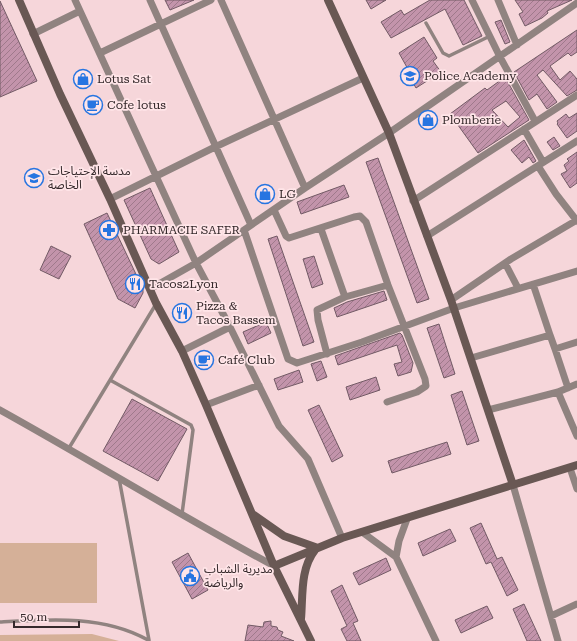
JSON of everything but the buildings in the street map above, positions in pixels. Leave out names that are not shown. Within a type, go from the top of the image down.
[{"type":"main road","points":[[19,0],[60,94],[110,199],[156,303],[182,351],[274,566],[312,641]]},
{"type":"main road","points":[[328,0],[389,133],[454,308],[513,485]]},
{"type":"main road","points":[[274,566],[342,538],[573,467]]},
{"type":"main road","points":[[253,515],[284,536],[317,549]]},
{"type":"main road","points":[[301,620],[302,589],[308,560],[317,549]]},
{"type":"street","points":[[75,0],[196,263],[230,326],[279,426],[308,459],[342,538]]},
{"type":"street","points":[[150,0],[215,147],[247,228],[288,359],[292,362],[300,363],[405,327],[454,308],[577,270]]},
{"type":"street","points":[[100,53],[211,0]]},
{"type":"street","points":[[221,0],[276,120],[305,188]]},
{"type":"street","points":[[472,0],[500,57],[535,121]]},
{"type":"street","points":[[498,0],[516,45]]},
{"type":"street","points":[[150,289],[196,263],[305,188],[389,133],[500,57],[572,3]]},
{"type":"street","points":[[33,34],[80,10]]},
{"type":"street","points":[[110,199],[215,147],[276,120],[363,78]]},
{"type":"street","points":[[413,201],[577,95]]},
{"type":"street","points":[[451,300],[505,263],[577,220],[556,194],[524,129]]},
{"type":"street","points":[[427,236],[577,141]]},
{"type":"street","points":[[274,210],[286,236],[289,238],[321,229],[354,217],[362,217],[366,222],[388,285],[426,379],[426,386],[417,392],[387,402]]},
{"type":"street","points":[[321,229],[345,297]]},
{"type":"street","points":[[505,263],[518,288]]},
{"type":"street","points":[[533,284],[568,388]]},
{"type":"street","points":[[327,354],[318,320],[317,310],[345,297],[388,285]]},
{"type":"street","points":[[182,351],[230,326]]},
{"type":"street","points":[[471,358],[550,335]]},
{"type":"street","points":[[555,349],[577,342]]},
{"type":"street","points":[[488,410],[558,392],[577,384]]},
{"type":"street","points":[[206,405],[259,385]]},
{"type":"street","points":[[558,392],[577,436]]},
{"type":"street","points":[[0,410],[70,448],[181,516],[274,566]]},
{"type":"street","points":[[573,467],[577,490]]},
{"type":"street","points":[[513,485],[558,641]]},
{"type":"street","points":[[396,557],[399,541],[407,519]]},
{"type":"street","points":[[362,532],[396,557],[436,641]]},
{"type":"street","points":[[551,616],[577,604]]},
{"type":"lane","points":[[426,23],[443,54],[449,56],[490,36]]},
{"type":"lane","points":[[70,448],[156,303]]},
{"type":"lane","points":[[110,380],[191,425],[193,430],[181,516]]},
{"type":"lane","points":[[118,477],[149,641]]},
{"type":"lane","points":[[0,622],[35,620],[88,622],[120,628],[149,641]]},
{"type":"shaded area","points":[[0,543],[97,543],[97,603],[0,603]]},
{"type":"shaded area","points":[[92,634],[119,641],[0,641],[0,635]]},
{"type":"place","name":"Police Academy","points":[[410,76]]},
{"type":"place","name":"Lotus Sat","points":[[83,79]]},
{"type":"place","name":"Cofe lotus","points":[[93,105]]},
{"type":"place","name":"Plomberie","points":[[428,120]]},
{"type":"place","name":"مدسة الإحتياجات الخاصة","points":[[34,178]]},
{"type":"place","name":"LG","points":[[265,194]]},
{"type":"place","name":"PHARMACIE SAFER","points":[[109,230]]},
{"type":"place","name":"Tacos2Lyon","points":[[135,284]]},
{"type":"place","name":"Pizza & Tacos Bassem","points":[[182,313]]},
{"type":"place","name":"Café Club","points":[[204,360]]},
{"type":"place","name":"مديرية الشباب والرياضة","points":[[190,576]]}]
